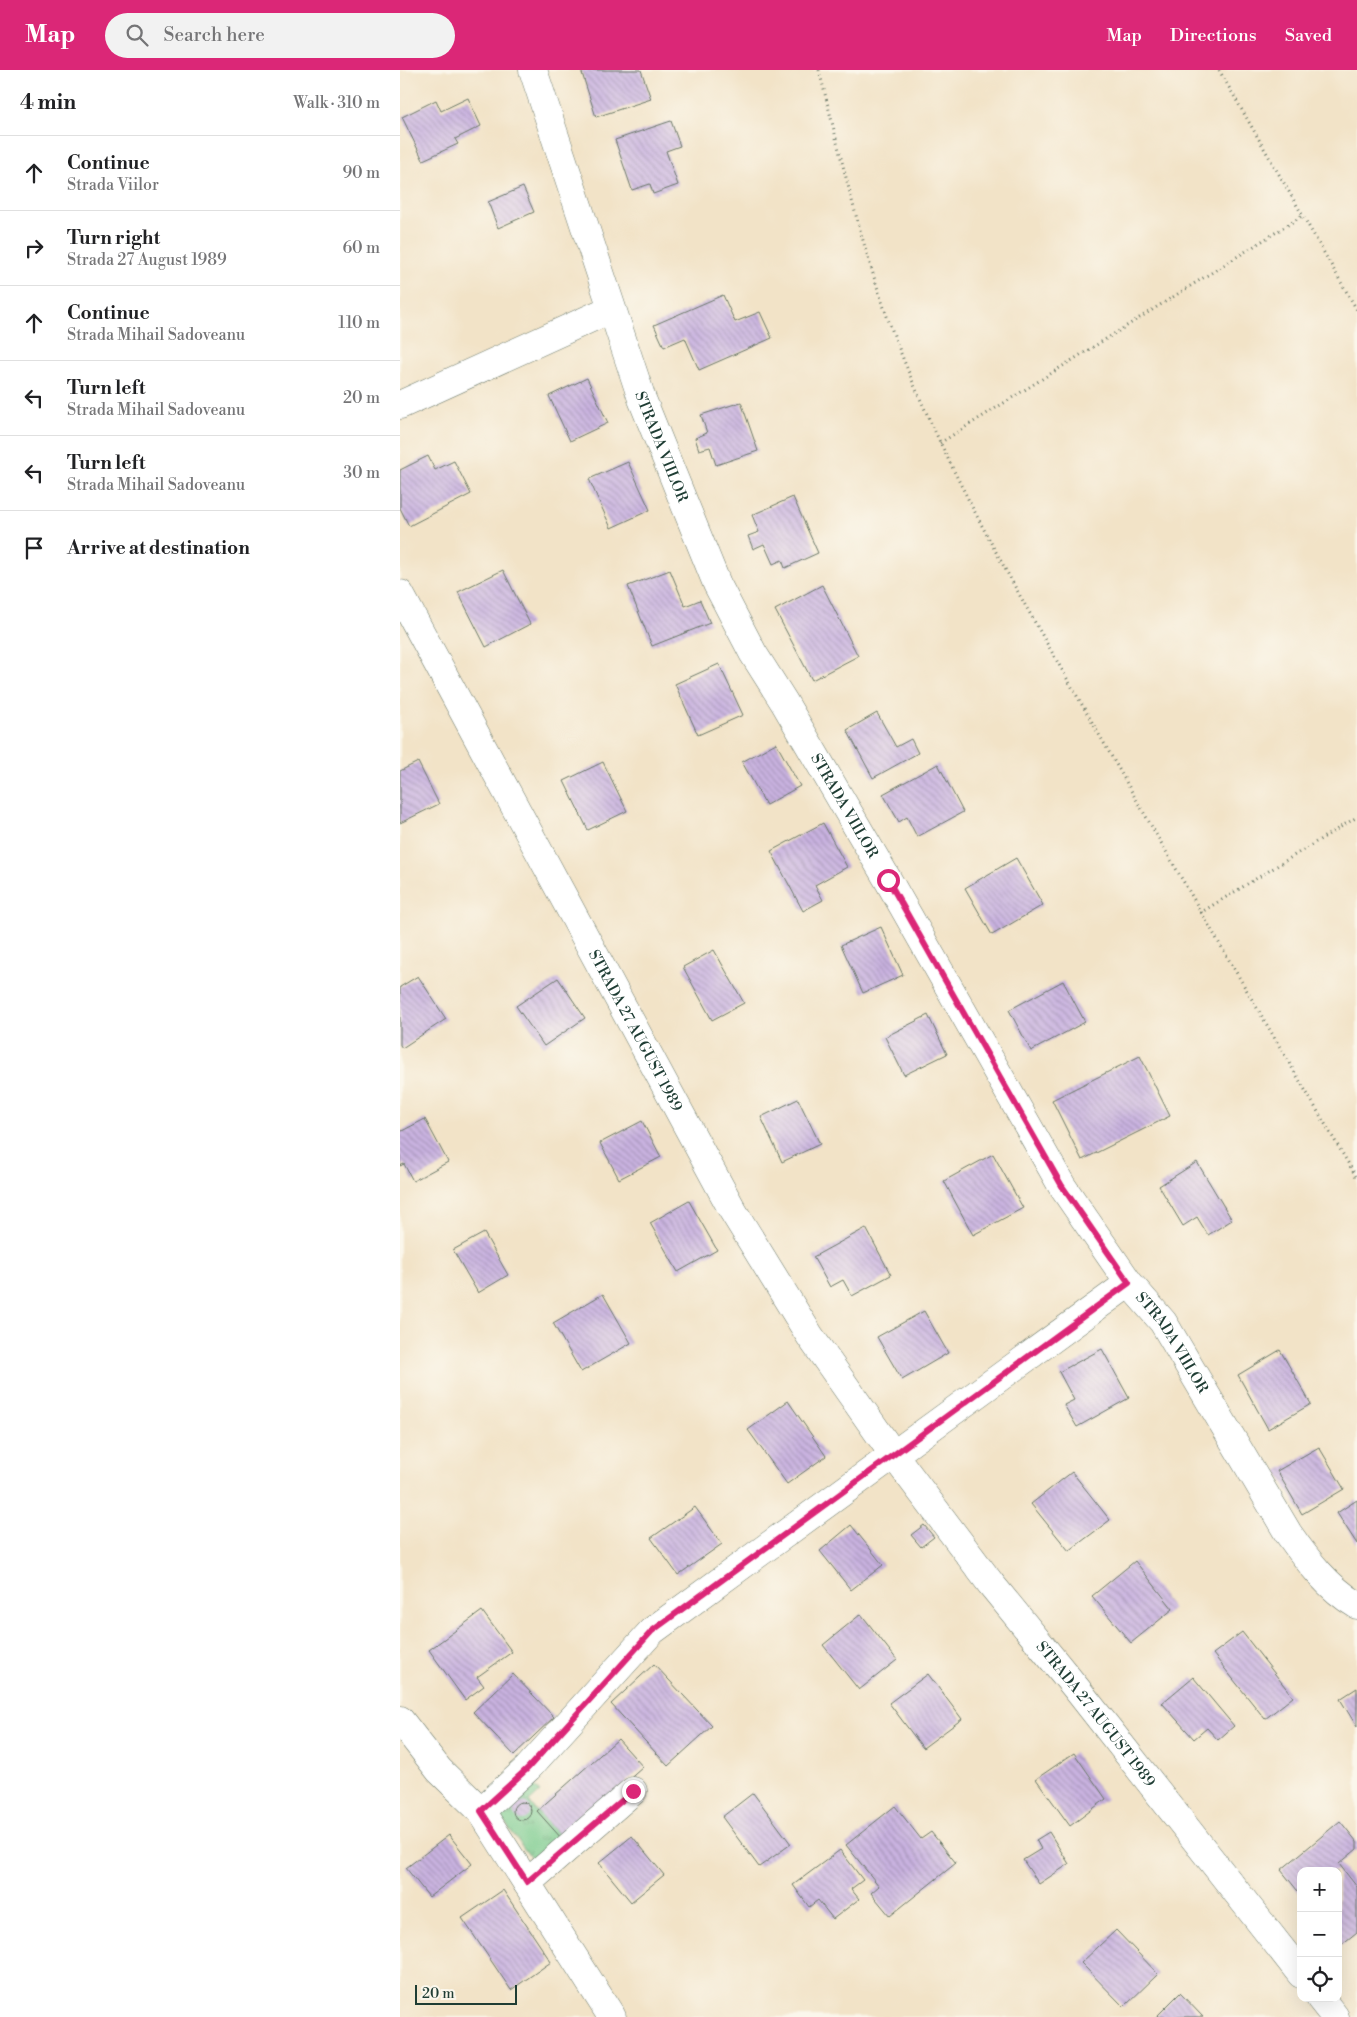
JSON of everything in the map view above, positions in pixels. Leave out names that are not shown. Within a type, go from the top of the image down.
[{"type":"street","name":"STRADA VIILOR","points":[[533,70],[642,399],[717,584],[752,653],[784,702],[888,880],[1062,1186],[1129,1283],[1163,1322],[1288,1533],[1310,1564],[1344,1597],[1357,1605]]},
{"type":"street","points":[[400,404],[611,310]]},
{"type":"street","name":"STRADA 27 AUGUST 1989","points":[[400,594],[734,1212],[810,1336],[893,1454],[992,1584],[1297,1969]]},
{"type":"street","points":[[481,1811],[528,1768],[652,1631],[1129,1283]]},
{"type":"street","points":[[400,1720],[439,1770],[481,1811],[612,2017]]},
{"type":"street","points":[[527,1882],[633,1791]]},
{"type":"street","points":[[1323,2002],[1336,2017]]},
{"type":"path","points":[[819,70],[875,277],[900,349],[940,442],[1017,590],[1200,913],[1357,1178]]},
{"type":"path","points":[[1219,70],[1357,310]]},
{"type":"path","points":[[940,442],[1302,216]]},
{"type":"path","points":[[1200,913],[1357,817]]},
{"type":"green space","points":[[530,1781],[540,1792],[529,1802],[562,1839],[533,1861],[497,1812]]},
{"type":"building","points":[[581,70],[641,70],[651,99],[596,117]]},
{"type":"building","points":[[468,98],[481,126],[455,139],[458,144],[423,160],[402,117],[436,100],[441,111]]},
{"type":"building","points":[[671,121],[680,146],[666,151],[678,185],[653,194],[650,184],[632,190],[615,140]]},
{"type":"building","points":[[523,187],[534,212],[498,228],[488,202]]},
{"type":"building","points":[[723,295],[735,322],[760,312],[772,338],[699,370],[685,338],[664,347],[654,325]]},
{"type":"building","points":[[587,378],[608,423],[570,441],[549,396]]},
{"type":"building","points":[[741,402],[758,451],[716,465],[710,447],[699,450],[695,438],[707,433],[701,415]]},
{"type":"building","points":[[428,456],[435,470],[454,461],[471,494],[409,526],[400,508],[400,470]]},
{"type":"building","points":[[628,462],[650,510],[611,528],[589,479]]},
{"type":"building","points":[[793,497],[818,553],[785,568],[782,560],[773,564],[764,544],[753,549],[748,536],[759,532],[752,515]]},
{"type":"building","points":[[503,570],[530,624],[486,647],[458,592]]},
{"type":"building","points":[[670,570],[685,606],[700,600],[710,623],[652,646],[628,586]]},
{"type":"building","points":[[822,585],[858,656],[812,680],[775,610]]},
{"type":"building","points":[[719,664],[743,715],[698,735],[675,684]]},
{"type":"building","points":[[877,713],[896,747],[911,739],[918,753],[873,778],[847,730]]},
{"type":"building","points":[[776,743],[800,786],[766,805],[742,762]]},
{"type":"building","points":[[418,762],[439,804],[400,823],[400,771]]},
{"type":"building","points":[[603,762],[627,811],[588,830],[564,781]]},
{"type":"building","points":[[938,764],[963,812],[917,837],[907,817],[899,822],[883,794]]},
{"type":"building","points":[[823,823],[847,867],[815,885],[823,900],[803,911],[771,851]]},
{"type":"building","points":[[1016,858],[1043,905],[992,935],[965,888]]},
{"type":"building","points":[[881,927],[903,975],[863,993],[841,945]]},
{"type":"building","points":[[714,950],[744,1003],[712,1020],[683,967]]},
{"type":"building","points":[[418,976],[446,1019],[402,1048],[400,1045],[400,987]]},
{"type":"building","points":[[558,978],[585,1018],[544,1046],[516,1006]]},
{"type":"building","points":[[1063,981],[1085,1022],[1031,1051],[1009,1010]]},
{"type":"building","points":[[928,1015],[947,1054],[904,1075],[885,1037]]},
{"type":"building","points":[[1140,1056],[1170,1116],[1082,1160],[1052,1100]]},
{"type":"building","points":[[798,1099],[820,1144],[782,1162],[761,1117]]},
{"type":"building","points":[[425,1119],[448,1162],[413,1181],[404,1164],[400,1166],[400,1132]]},
{"type":"building","points":[[642,1121],[661,1157],[619,1179],[600,1143]]},
{"type":"building","points":[[993,1154],[1023,1208],[973,1235],[944,1181]]},
{"type":"building","points":[[1197,1162],[1232,1220],[1208,1235],[1197,1217],[1183,1226],[1159,1186]]},
{"type":"building","points":[[689,1201],[717,1250],[678,1272],[650,1223]]},
{"type":"building","points":[[866,1228],[891,1275],[852,1296],[843,1280],[830,1287],[813,1257]]},
{"type":"building","points":[[484,1233],[508,1275],[478,1293],[453,1250]]},
{"type":"building","points":[[603,1294],[631,1343],[581,1372],[553,1323]]},
{"type":"building","points":[[924,1311],[948,1353],[902,1380],[877,1337]]},
{"type":"building","points":[[1102,1349],[1129,1398],[1077,1427],[1064,1405],[1074,1400],[1059,1372]]},
{"type":"building","points":[[1280,1350],[1311,1404],[1268,1429],[1238,1375]]},
{"type":"building","points":[[788,1401],[826,1456],[787,1484],[748,1430]]},
{"type":"building","points":[[1319,1447],[1344,1489],[1302,1514],[1277,1471]]},
{"type":"building","points":[[1072,1472],[1110,1520],[1069,1551],[1031,1504]]},
{"type":"building","points":[[1357,1500],[1357,1544],[1337,1513]]},
{"type":"building","points":[[695,1507],[722,1544],[678,1575],[651,1538]]},
{"type":"building","points":[[851,1525],[883,1565],[851,1590],[820,1551]]},
{"type":"building","points":[[924,1525],[934,1537],[921,1547],[911,1535]]},
{"type":"building","points":[[1135,1561],[1173,1609],[1131,1643],[1092,1596]]},
{"type":"building","points":[[482,1611],[512,1652],[477,1677],[484,1686],[465,1700],[429,1650]]},
{"type":"building","points":[[861,1614],[897,1660],[859,1690],[823,1645]]},
{"type":"building","points":[[1242,1632],[1293,1697],[1265,1719],[1213,1654]]},
{"type":"building","points":[[654,1664],[712,1726],[668,1766],[611,1704]]},
{"type":"building","points":[[513,1674],[554,1717],[514,1755],[473,1712]]},
{"type":"building","points":[[928,1674],[962,1719],[923,1748],[889,1703]]},
{"type":"building","points":[[1193,1677],[1234,1726],[1218,1740],[1207,1728],[1194,1739],[1162,1703]]},
{"type":"building","points":[[1357,1688],[1357,1727],[1340,1699]]},
{"type":"building","points":[[618,1739],[643,1767],[562,1839],[537,1811]]},
{"type":"building","points":[[1074,1753],[1106,1799],[1070,1826],[1036,1779]]},
{"type":"building","points":[[753,1793],[791,1844],[759,1867],[722,1817]]},
{"type":"building","points":[[522,1802],[528,1805],[531,1811],[528,1817],[522,1820],[516,1817],[513,1811],[516,1805]]},
{"type":"building","points":[[895,1806],[921,1839],[931,1832],[956,1863],[890,1916],[871,1893],[879,1886],[846,1845]]},
{"type":"building","points":[[1340,1821],[1357,1842],[1357,1849],[1339,1864],[1341,1867],[1297,1867],[1297,1890],[1281,1870]]},
{"type":"building","points":[[1049,1832],[1069,1864],[1039,1884],[1023,1860],[1041,1849],[1036,1840]]},
{"type":"building","points":[[449,1835],[472,1864],[429,1897],[406,1868]]},
{"type":"building","points":[[632,1836],[664,1875],[631,1902],[599,1863]]},
{"type":"building","points":[[840,1850],[863,1880],[851,1889],[859,1899],[833,1919],[818,1900],[809,1907],[793,1885]]},
{"type":"building","points":[[1342,1868],[1357,1887],[1357,1932],[1342,1944]]},
{"type":"building","points":[[503,1890],[551,1962],[511,1990],[462,1918]]},
{"type":"building","points":[[1116,1930],[1158,1974],[1124,2007],[1081,1963]]},
{"type":"building","points":[[1180,1993],[1203,2017],[1156,2017]]},
{"type":"route","points":[[633,1791],[527,1882],[481,1811],[528,1768],[652,1631],[1129,1283],[1062,1186],[888,880]]}]
